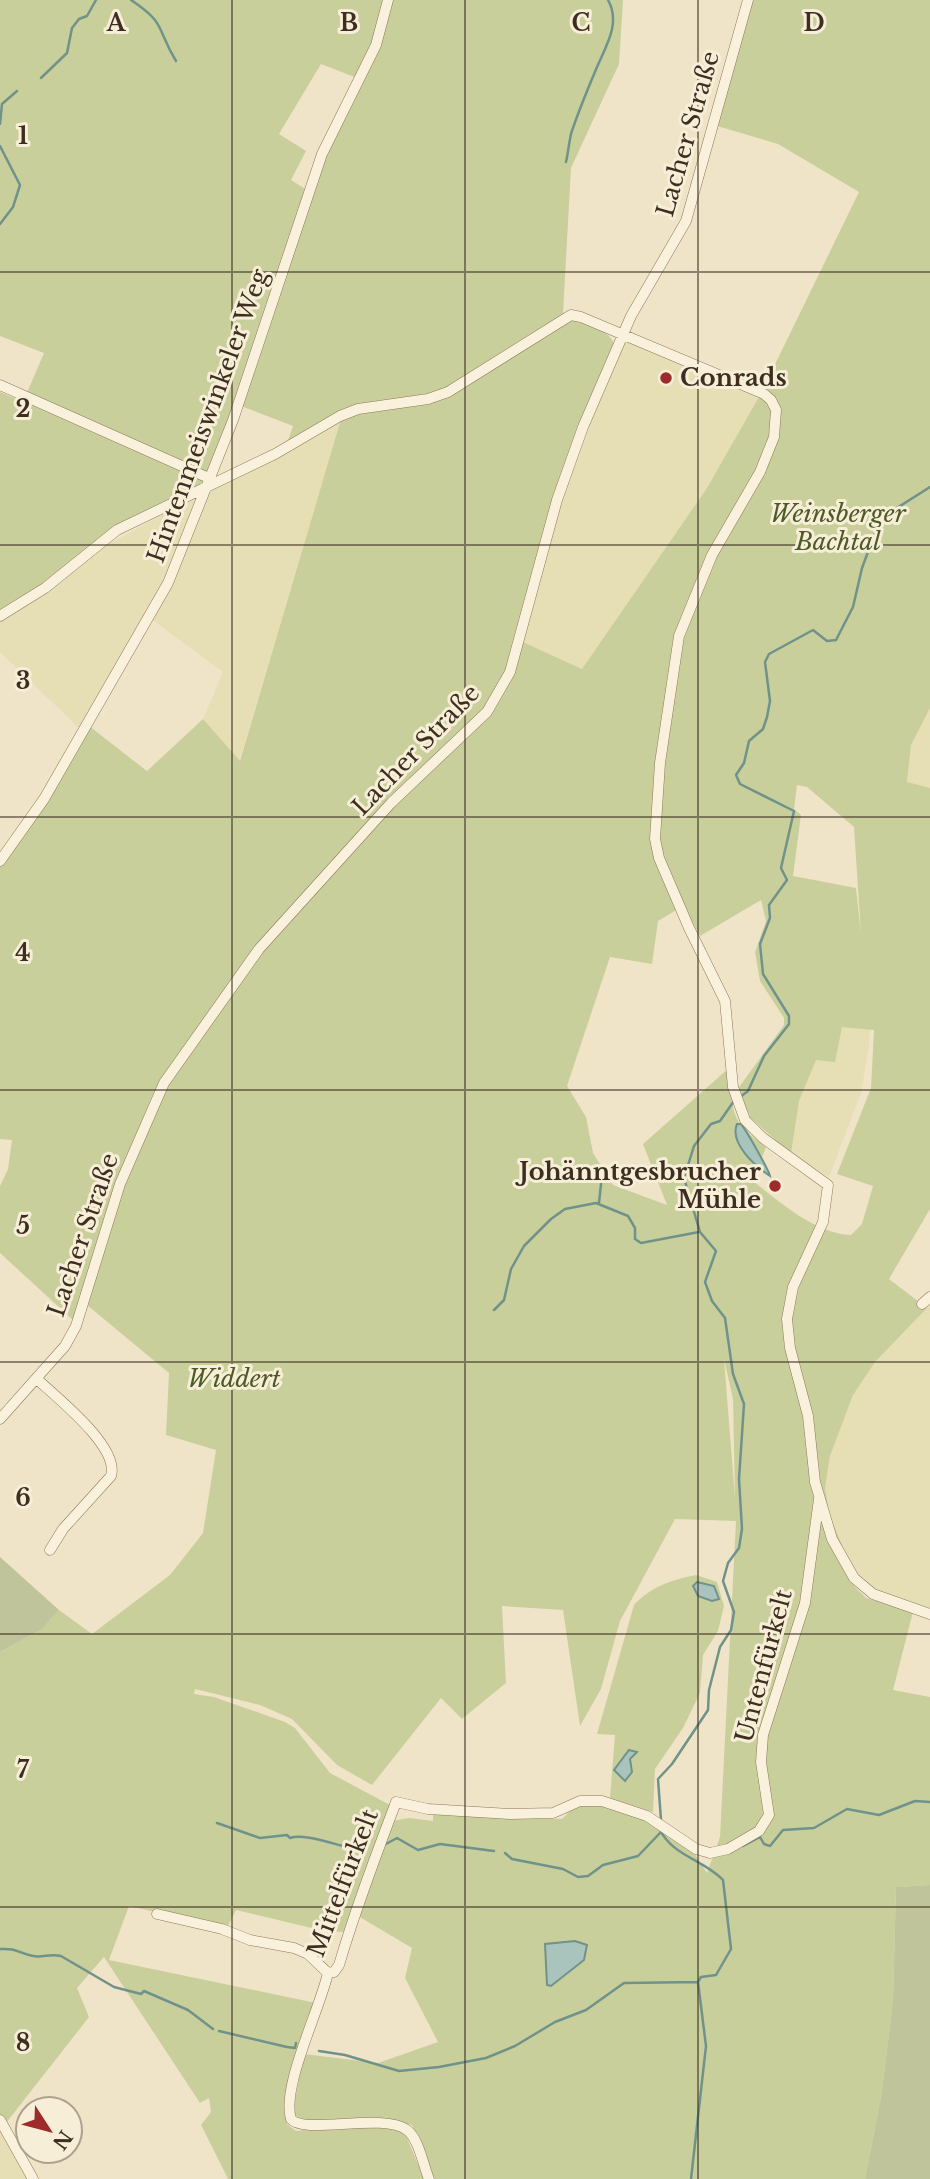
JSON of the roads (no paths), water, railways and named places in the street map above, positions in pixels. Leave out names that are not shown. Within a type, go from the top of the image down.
[{"type":"street","name":"Hintenmeiswinkeler Weg","points":[[0,861],[44,799],[161,598],[210,482],[319,163],[376,45],[388,0]]},
{"type":"street","name":"Lacher Straße","points":[[0,1419],[65,1346],[76,1326],[120,1184],[164,1083],[259,949],[391,803],[487,712],[500,693],[520,640],[557,500],[622,335],[684,226],[747,0]]},
{"type":"street","points":[[0,616],[45,588],[117,530],[210,482],[275,454],[346,413],[370,406],[439,396],[568,316],[582,317],[764,394],[771,400],[777,414],[774,437],[760,472],[712,555],[679,636],[654,823],[659,858],[725,1001],[737,1099],[745,1120],[755,1132],[828,1185],[823,1222],[793,1287],[787,1319],[790,1348],[808,1416],[819,1499],[838,1553],[859,1584],[873,1594],[930,1614]]},
{"type":"street","points":[[0,385],[210,482]]},
{"type":"street","points":[[37,1379],[97,1438],[110,1456],[113,1467],[111,1476],[63,1529],[50,1550]]},
{"type":"street","name":"Untenfürkelt","points":[[395,1804],[401,1802],[419,1808],[483,1814],[528,1814],[553,1813],[580,1801],[591,1800],[621,1806],[654,1820],[696,1849],[714,1852],[739,1843],[762,1828],[768,1821],[761,1762],[762,1735],[805,1603],[819,1499]]},
{"type":"street","name":"Mittelfürkelt","points":[[328,1973],[334,1972],[339,1965],[371,1862],[391,1822],[395,1804]]},
{"type":"street","name":"Mittelfürkelt","points":[[157,1914],[222,1929],[250,1940],[294,1948],[308,1954],[328,1973]]},
{"type":"street","name":"Mittelfürkelt","points":[[328,1973],[319,2006],[301,2049],[290,2106],[291,2119],[298,2126],[341,2122],[404,2128],[412,2137],[429,2179]]},
{"type":"street","points":[[0,2120],[33,2179]]},
{"type":"water","points":[[737,1124],[744,1128],[770,1176],[751,1160],[740,1146]]},
{"type":"water","points":[[697,1582],[714,1586],[719,1599],[712,1601],[698,1596],[693,1586]]},
{"type":"water","points":[[629,1750],[637,1752],[630,1759],[632,1772],[625,1781],[614,1770]]},
{"type":"water","points":[[575,1941],[587,1945],[584,1960],[551,1986],[547,1985],[545,1944]]},
{"type":"waterway","points":[[41,78],[67,53],[72,28],[79,19],[87,16],[96,0]]},
{"type":"waterway","points":[[131,0],[156,21],[176,61]]},
{"type":"waterway","points":[[566,162],[571,134],[611,34],[613,17],[608,0]]},
{"type":"waterway","points":[[0,124],[2,104],[17,91]]},
{"type":"waterway","points":[[0,146],[20,185],[13,207],[0,224]]},
{"type":"waterway","points":[[740,1097],[748,1091],[764,1056],[789,1024],[789,1016],[763,974],[760,944],[770,918],[769,905],[787,880],[781,868],[794,811],[740,784],[736,775],[744,763],[749,741],[763,729],[767,717],[770,701],[765,662],[769,654],[813,630],[827,641],[836,640],[853,607],[862,568],[875,533],[889,513],[930,487]]},
{"type":"waterway","points":[[661,1820],[658,1779],[672,1764],[708,1710],[709,1690],[720,1647],[731,1630],[734,1612],[723,1581],[728,1563],[739,1548],[742,1529],[739,1479],[744,1404],[733,1374],[725,1318],[712,1301],[705,1282],[716,1251],[700,1232],[684,1178],[694,1146],[711,1124],[720,1121],[734,1101]]},
{"type":"waterway","points":[[599,1203],[602,1175]]},
{"type":"waterway","points":[[494,1310],[504,1300],[511,1269],[524,1246],[565,1209],[596,1203],[628,1216],[635,1228],[635,1239],[641,1243],[699,1232]]},
{"type":"waterway","points":[[743,1846],[760,1837],[764,1844],[770,1846],[783,1830],[814,1828],[847,1809],[879,1815],[915,1801],[930,1802]]},
{"type":"waterway","points":[[217,1823],[260,1838],[287,1835],[290,1838],[306,1837],[365,1850]]},
{"type":"waterway","points":[[660,1830],[673,1846],[723,1880],[731,1949],[716,1975],[701,1977],[698,1982],[706,2046],[691,2179]]},
{"type":"waterway","points":[[505,1853],[512,1859],[563,1869],[578,1877],[588,1876],[603,1865],[638,1856],[660,1833]]},
{"type":"waterway","points":[[384,1845],[397,1838],[418,1850],[440,1844],[494,1851]]},
{"type":"waterway","points":[[0,1949],[36,1956],[61,1956],[114,1987],[141,1994],[144,1991],[188,2010],[213,2029]]},
{"type":"waterway","points":[[319,2051],[345,2055],[399,2071],[439,2067],[486,2058],[515,2046],[555,2022],[586,2010],[624,1983],[698,1982]]},
{"type":"waterway","points":[[219,2031],[287,2047],[295,2048],[296,2043]]},
{"type":"place","name":"Conrads","points":[[666,378]]},
{"type":"place","name":"Johänntgesbrucher Mühle","points":[[775,1186]]},
{"type":"park label","name":"Weinsberger Bachtal","points":[[838,528]]},
{"type":"park label","name":"Widdert","points":[[234,1379]]}]
